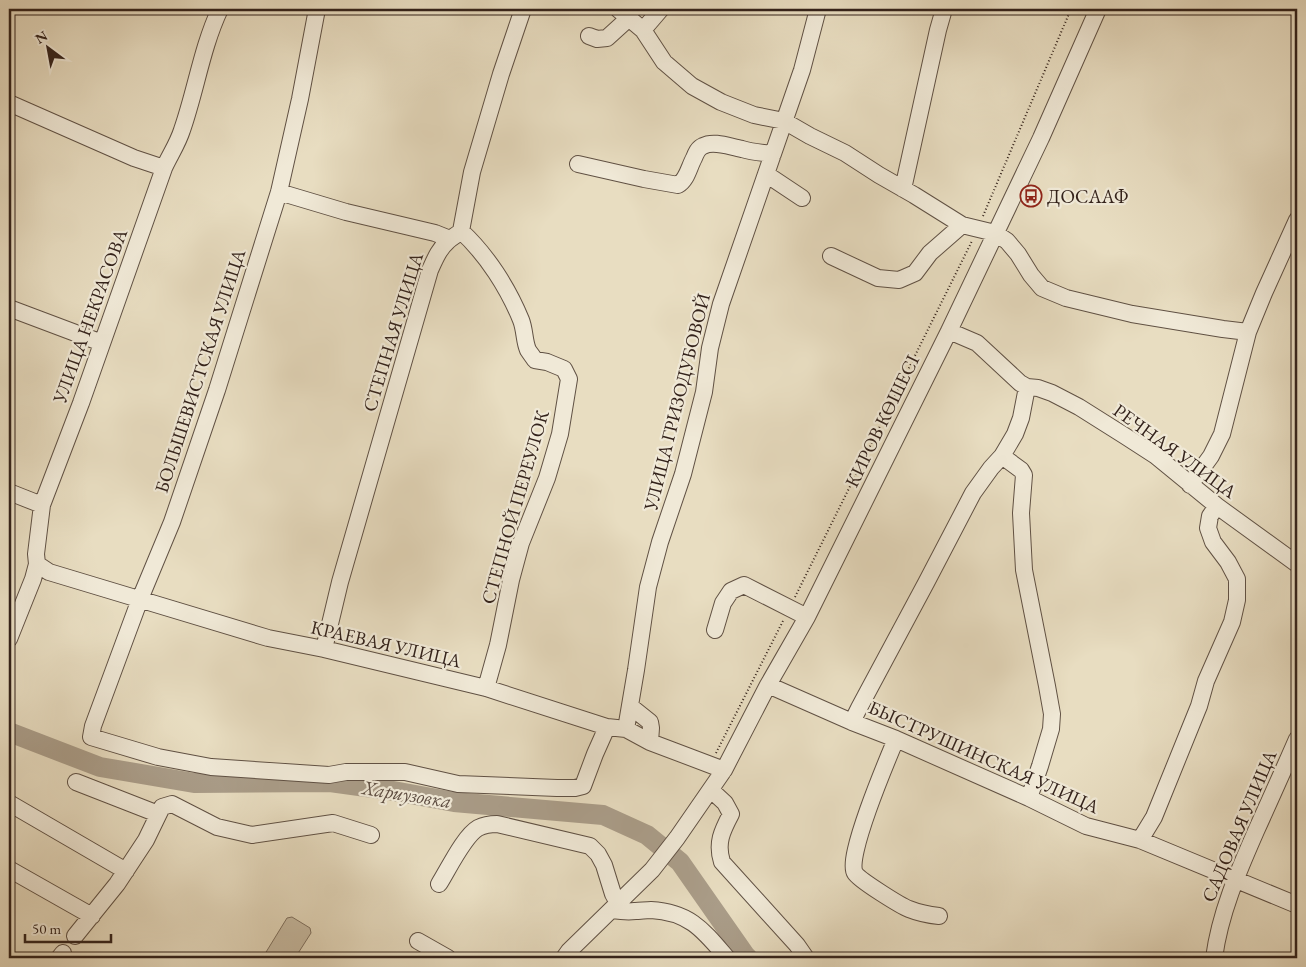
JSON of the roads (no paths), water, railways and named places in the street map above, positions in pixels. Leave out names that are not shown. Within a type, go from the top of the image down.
[{"type":"street","name":"УЛИЦА НЕКРАСОВА","points":[[9,639],[37,564],[36,554],[42,505],[164,168],[182,131],[214,22],[220,9]]},
{"type":"street","name":"БОЛЬШЕВИСТСКАЯ УЛИЦА","points":[[317,9],[300,99],[279,192],[217,390],[172,522],[140,599],[93,726],[91,737],[158,757],[211,767],[328,775],[346,772],[406,772],[458,784],[575,788],[583,786],[607,727]]},
{"type":"street","name":"СТЕПНАЯ УЛИЦА","points":[[324,649],[340,582],[430,270],[440,249],[455,235],[501,74],[523,9]]},
{"type":"street","points":[[643,30],[661,9]]},
{"type":"street","name":"УЛИЦА ГРИЗОДУБОВОЙ","points":[[626,729],[648,587],[660,542],[688,456],[704,392],[710,348],[721,304],[802,70],[818,9]]},
{"type":"street","points":[[903,188],[944,9]]},
{"type":"street","name":"КИРОВ КӨШЕСІ","points":[[615,907],[652,870],[711,790],[717,768],[807,618],[949,331],[1041,138],[1098,9]]},
{"type":"street","points":[[589,36],[597,40],[607,38],[622,18],[643,30],[664,62],[692,86],[721,102],[754,115],[784,121],[845,153],[879,175],[970,227],[995,233],[1007,241],[1042,288],[1066,298],[1132,314],[1248,332]]},
{"type":"street","points":[[9,103],[134,158],[164,168]]},
{"type":"street","points":[[578,164],[678,186],[682,183],[698,150],[703,145],[712,143],[723,144],[742,150],[773,154]]},
{"type":"street","points":[[766,174],[802,198]]},
{"type":"street","points":[[279,192],[346,212],[435,233],[455,235]]},
{"type":"street","points":[[1190,486],[1211,456],[1222,434],[1248,332],[1297,220]]},
{"type":"street","points":[[831,256],[878,278],[899,280],[915,273],[930,253],[943,241],[970,227]]},
{"type":"street","name":"СТЕПНОЙ ПЕРЕУЛОК","points":[[455,235],[472,242],[514,302],[523,326],[528,350],[535,360],[547,362],[564,370],[569,379],[560,434],[547,478],[521,544],[498,645],[486,688]]},
{"type":"street","points":[[9,308],[102,343]]},
{"type":"street","name":"РЕЧНАЯ УЛИЦА","points":[[949,331],[977,343],[1028,387],[1052,393],[1080,407],[1156,456],[1190,486],[1297,564]]},
{"type":"street","points":[[852,722],[973,493],[1002,456],[1015,434],[1021,418],[1028,387]]},
{"type":"street","points":[[1002,456],[1021,470],[1024,475],[1021,513],[1024,570],[1052,714],[1051,729],[1029,798]]},
{"type":"street","points":[[9,492],[42,505]]},
{"type":"street","points":[[1140,840],[1154,817],[1199,706],[1206,681],[1232,622],[1237,600],[1237,579],[1228,562],[1213,542],[1208,528],[1210,516],[1217,506]]},
{"type":"street","name":"КРАЕВАЯ УЛИЦА","points":[[37,564],[49,572],[268,638],[324,649],[486,688],[607,727],[626,729],[650,742],[717,768]]},
{"type":"street","points":[[715,630],[723,603],[731,590],[744,585],[807,618]]},
{"type":"street","name":"БЫСТРУШИНСКАЯ УЛИЦА","points":[[768,685],[896,739],[1029,798],[1086,826],[1140,840],[1297,905]]},
{"type":"street","points":[[630,706],[650,722],[650,742]]},
{"type":"street","points":[[896,739],[880,774],[863,823],[852,865],[854,873],[865,882],[909,909],[939,916]]},
{"type":"street","name":"САДОВАЯ УЛИЦА","points":[[1214,958],[1226,904],[1235,879],[1297,739]]},
{"type":"street","points":[[76,782],[158,814]]},
{"type":"street","points":[[711,790],[726,803],[731,814],[719,842],[719,853],[722,862],[798,945],[806,958]]},
{"type":"street","points":[[9,803],[126,870]]},
{"type":"street","points":[[75,936],[117,884],[146,840],[162,807],[172,804],[217,827],[252,835],[333,823],[371,835]]},
{"type":"street","points":[[439,884],[468,838],[476,829],[487,824],[497,824],[590,846],[598,854],[604,865],[615,907]]},
{"type":"street","points":[[9,869],[92,916]]},
{"type":"street","points":[[615,907],[635,912],[650,910],[668,912],[689,920],[705,932],[722,956]]},
{"type":"street","points":[[564,958],[615,907]]},
{"type":"street","points":[[418,941],[448,958]]},
{"type":"waterway","name":"Хариузовка","points":[[9,732],[100,767],[194,783],[330,782],[454,802],[603,815],[647,835],[680,862],[748,958]]},
{"type":"place","name":"ДОСААФ","points":[[1031,196]]}]
